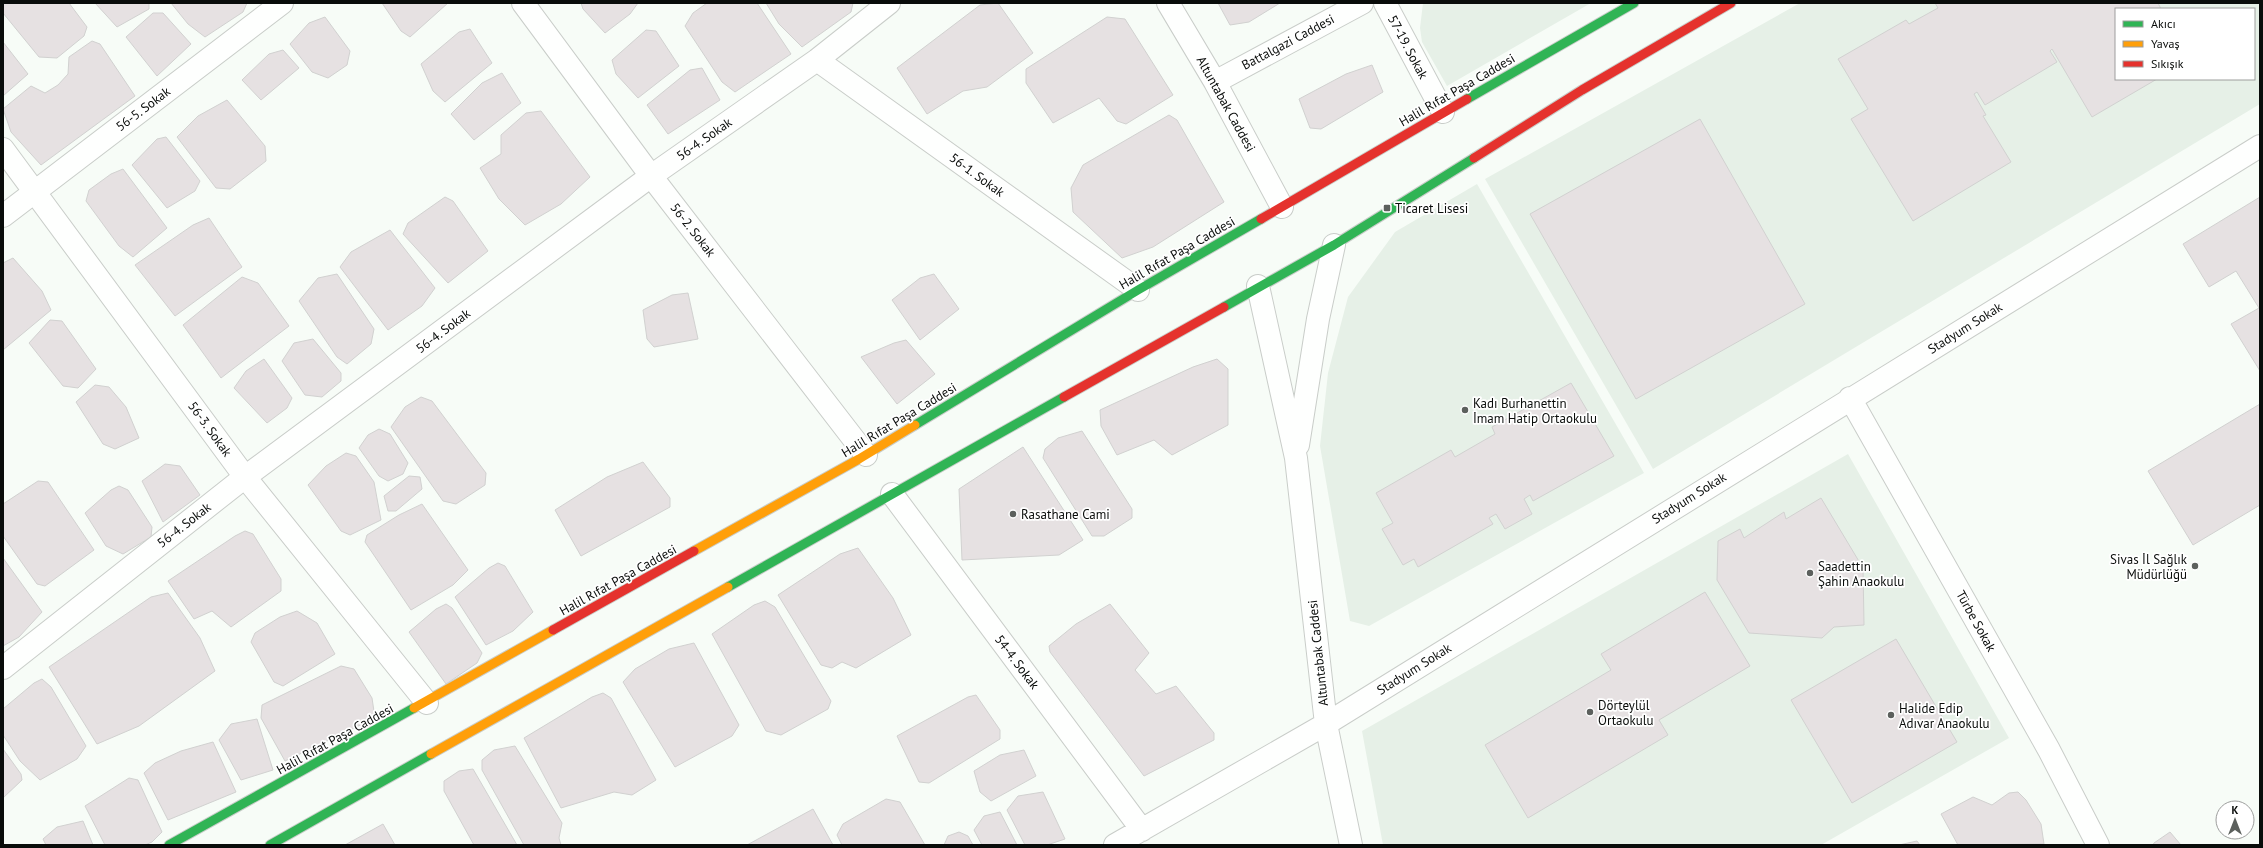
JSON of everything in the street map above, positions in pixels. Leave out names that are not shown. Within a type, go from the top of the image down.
[{"type":"main road","name":"Halil Rıfat Paşa Caddesi","points":[[169,845],[427,703],[866,455],[1138,290],[1443,112],[1634,3]]},
{"type":"main road","points":[[270,845],[1258,286],[1334,245],[1582,90],[1731,3]]},
{"type":"street","name":"56-5. Sokak","points":[[3,216],[282,3]]},
{"type":"street","name":"56-2. Sokak","points":[[523,3],[651,176],[866,455]]},
{"type":"street","name":"56-4. Sokak","points":[[3,668],[245,477],[651,176],[816,60],[889,3]]},
{"type":"street","name":"Altuntabak Caddesi","points":[[1168,3],[1215,82],[1282,207]]},
{"type":"street","name":"Battalgazi Caddesi","points":[[1215,82],[1362,3]]},
{"type":"street","name":"57-19. Sokak","points":[[1385,3],[1443,112]]},
{"type":"street","name":"56-1. Sokak","points":[[816,60],[1138,290]]},
{"type":"street","name":"Stadyum Sokak","points":[[1115,845],[1326,724],[1850,398],[2260,146]]},
{"type":"street","name":"56-3. Sokak","points":[[3,149],[36,191],[245,477],[427,703]]},
{"type":"street","name":"Altuntabak Caddesi","points":[[1296,458],[1318,319],[1334,245]]},
{"type":"street","name":"Altuntabak Caddesi","points":[[1258,286],[1296,458],[1326,724],[1351,845]]},
{"type":"street","name":"Türbe Sokak","points":[[1850,398],[2049,750],[2098,845]]},
{"type":"street","name":"54-4. Sokak","points":[[892,494],[1142,830]]},
{"type":"shaded area","points":[[1423,3],[1591,3],[1447,86],[1422,42],[1420,28]]},
{"type":"shaded area","points":[[1800,3],[2260,3],[2260,104],[1653,469],[1485,179]]},
{"type":"shaded area","name":"Kadı Burhanettin İmam Hatip Ortaokulu","points":[[1477,184],[1644,473],[1369,626],[1350,621],[1320,446],[1328,373],[1348,297],[1395,232]]},
{"type":"shaded area","name":"Dörteylül Ortaokulu","points":[[1848,454],[2009,738],[1821,845],[1383,845],[1362,731]]},
{"type":"building","points":[[3,3],[69,3],[87,27],[84,36],[57,58],[39,57],[3,13]]},
{"type":"building","points":[[95,3],[149,3],[149,9],[117,27]]},
{"type":"building","points":[[171,3],[247,3],[243,12],[205,37],[188,24]]},
{"type":"building","points":[[382,3],[448,3],[410,37],[401,31]]},
{"type":"building","points":[[581,3],[638,3],[630,14],[605,33],[583,9]]},
{"type":"building","points":[[707,3],[757,3],[791,54],[735,92],[722,82],[685,26],[693,13]]},
{"type":"building","points":[[766,3],[853,3],[851,12],[802,47],[779,24]]},
{"type":"building","points":[[998,3],[1033,53],[987,87],[963,91],[927,114],[897,68],[980,5]]},
{"type":"building","points":[[1218,3],[1280,3],[1249,22],[1230,25]]},
{"type":"building","points":[[1935,3],[2158,3],[2160,8],[2115,8],[2115,80],[2155,80],[2092,117],[2052,49],[2050,51],[2057,62],[1985,105],[1977,92],[1974,94],[1986,115],[1983,116],[2011,162],[1913,221],[1851,119],[1868,109],[1838,59],[1906,20],[1909,24],[1938,8]]},
{"type":"building","points":[[153,13],[163,13],[191,44],[157,76],[126,37]]},
{"type":"building","points":[[325,17],[350,51],[347,65],[328,78],[312,72],[290,44],[309,23]]},
{"type":"building","points":[[1107,17],[1125,19],[1173,95],[1126,124],[1117,121],[1099,98],[1053,123],[1026,83],[1026,69]]},
{"type":"building","points":[[470,29],[492,63],[445,102],[433,91],[421,64],[459,32]]},
{"type":"building","points":[[646,30],[656,31],[679,66],[638,98],[616,74],[612,60]]},
{"type":"building","points":[[92,41],[100,44],[135,96],[41,165],[11,132],[3,109],[31,86],[45,93],[58,85],[68,74],[69,57]]},
{"type":"building","points":[[3,42],[28,74],[3,96]]},
{"type":"building","points":[[283,50],[299,68],[261,100],[242,80],[269,54]]},
{"type":"building","points":[[1372,65],[1383,92],[1321,129],[1310,128],[1299,99],[1346,74]]},
{"type":"building","points":[[702,68],[720,100],[668,134],[647,105],[690,70]]},
{"type":"building","points":[[502,73],[521,103],[474,140],[451,114],[482,83]]},
{"type":"building","points":[[227,100],[265,146],[266,161],[230,189],[216,188],[177,137],[198,116]]},
{"type":"building","points":[[541,111],[590,177],[561,204],[525,225],[499,199],[480,168],[501,154],[501,135],[526,113]]},
{"type":"building","points":[[1169,115],[1177,120],[1224,202],[1153,247],[1122,258],[1073,212],[1071,188],[1083,165]]},
{"type":"building","points":[[1700,119],[1805,304],[1636,399],[1530,214]]},
{"type":"building","points":[[166,137],[200,181],[195,191],[167,208],[132,165],[157,139]]},
{"type":"building","points":[[123,169],[167,228],[133,257],[119,246],[86,201],[89,190],[111,174]]},
{"type":"building","points":[[445,197],[453,201],[488,251],[448,283],[403,234],[408,223]]},
{"type":"building","points":[[2260,197],[2260,371],[2231,324],[2259,308],[2236,271],[2209,287],[2183,244]]},
{"type":"building","points":[[209,218],[242,267],[175,316],[135,265],[193,225]]},
{"type":"building","points":[[390,230],[435,288],[422,306],[388,330],[340,267],[351,252]]},
{"type":"building","points":[[13,258],[42,291],[51,310],[3,350],[3,263]]},
{"type":"building","points":[[337,274],[374,329],[371,344],[347,364],[337,357],[299,301],[318,278]]},
{"type":"building","points":[[934,274],[959,309],[920,340],[892,300],[920,278]]},
{"type":"building","points":[[242,277],[258,283],[289,326],[221,378],[183,325]]},
{"type":"building","points":[[688,293],[698,339],[654,347],[647,339],[643,310],[672,295]]},
{"type":"building","points":[[50,320],[62,321],[96,369],[78,388],[63,386],[29,343]]},
{"type":"building","points":[[313,339],[341,373],[341,381],[322,397],[305,395],[282,361],[294,343]]},
{"type":"building","points":[[906,340],[935,374],[897,404],[861,357],[894,343]]},
{"type":"building","points":[[264,359],[292,398],[287,408],[267,423],[234,388],[246,371]]},
{"type":"building","points":[[1217,359],[1228,369],[1228,425],[1172,455],[1154,440],[1117,455],[1101,426],[1100,410],[1193,367]]},
{"type":"building","points":[[1571,383],[1614,456],[1533,501],[1530,495],[1524,499],[1532,514],[1505,529],[1496,514],[1489,518],[1493,524],[1418,567],[1414,559],[1403,565],[1382,529],[1393,523],[1376,493],[1451,450],[1455,457],[1495,434],[1492,427]]},
{"type":"building","points":[[95,385],[109,387],[126,407],[139,438],[115,449],[103,444],[76,402]]},
{"type":"building","points":[[421,397],[432,401],[486,473],[485,485],[456,504],[443,501],[391,427],[405,407]]},
{"type":"building","points":[[2260,404],[2260,505],[2193,545],[2148,471]]},
{"type":"building","points":[[379,429],[390,434],[408,463],[403,474],[388,481],[379,476],[359,448],[368,435]]},
{"type":"building","points":[[1082,431],[1132,509],[1132,518],[1104,536],[1092,536],[1043,458],[1045,449],[1058,438]]},
{"type":"building","name":"Rasathane Cami","points":[[1023,447],[1083,540],[1059,555],[962,560],[959,489]]},
{"type":"building","points":[[346,453],[356,456],[374,482],[381,520],[350,535],[341,531],[308,485],[326,466]]},
{"type":"building","points":[[643,462],[670,498],[670,507],[581,556],[555,510],[607,477]]},
{"type":"building","points":[[165,464],[180,466],[200,495],[163,522],[142,481]]},
{"type":"building","points":[[409,476],[420,477],[422,489],[396,511],[388,511],[384,496]]},
{"type":"building","points":[[38,481],[48,482],[94,550],[45,586],[37,584],[3,536],[3,504]]},
{"type":"building","points":[[119,486],[128,490],[152,527],[151,537],[123,554],[106,546],[85,513],[111,490]]},
{"type":"building","name":"Saadettin Şahin Anaokulu","points":[[1821,498],[1863,568],[1864,625],[1834,627],[1822,638],[1749,633],[1717,580],[1718,541],[1740,529],[1744,538],[1784,512],[1786,519]]},
{"type":"building","points":[[422,504],[468,570],[453,585],[411,610],[365,542],[367,535],[399,515]]},
{"type":"building","points":[[245,531],[253,534],[281,579],[281,591],[231,627],[212,611],[194,619],[168,581],[235,536]]},
{"type":"building","points":[[858,548],[893,598],[911,635],[856,668],[842,662],[832,668],[821,665],[778,595],[840,554]]},
{"type":"building","points":[[3,558],[42,612],[19,637],[3,646]]},
{"type":"building","points":[[498,563],[505,566],[533,612],[513,631],[486,645],[455,597],[489,568]]},
{"type":"building","name":"Dörteylül Ortaokulu","points":[[1705,592],[1750,666],[1659,720],[1668,735],[1528,818],[1485,745],[1611,670],[1601,654]]},
{"type":"building","points":[[168,593],[200,638],[215,671],[139,726],[97,744],[49,667],[151,597]]},
{"type":"building","points":[[765,601],[775,607],[831,701],[828,709],[781,735],[766,731],[712,634],[754,605]]},
{"type":"building","points":[[446,604],[452,608],[482,653],[477,663],[446,684],[409,632],[436,609]]},
{"type":"building","points":[[1110,604],[1149,653],[1135,670],[1156,694],[1176,686],[1214,733],[1214,740],[1144,776],[1050,652],[1049,646],[1076,624]]},
{"type":"building","points":[[297,611],[317,623],[335,654],[283,686],[274,682],[251,642],[255,633],[280,617]]},
{"type":"building","name":"Halide Edip Adıvar Anaokulu","points":[[1896,639],[1957,742],[1852,803],[1791,700]]},
{"type":"building","points":[[694,643],[739,725],[732,736],[675,767],[623,682],[635,669],[669,649]]},
{"type":"building","points":[[341,666],[354,669],[372,698],[375,718],[285,761],[261,718],[262,705]]},
{"type":"building","points":[[42,679],[51,687],[86,746],[77,759],[40,780],[20,761],[3,735],[3,709],[34,683]]},
{"type":"building","points":[[603,693],[611,698],[656,780],[632,795],[614,792],[561,808],[524,738],[592,697]]},
{"type":"building","points":[[976,695],[1000,730],[1000,739],[929,783],[919,782],[897,736],[968,697]]},
{"type":"building","points":[[257,719],[273,770],[241,780],[219,740],[231,724]]},
{"type":"building","points":[[213,742],[236,792],[168,820],[144,773],[155,763],[181,751]]},
{"type":"building","points":[[515,746],[562,823],[559,838],[561,845],[524,845],[482,770],[482,760],[494,750]]},
{"type":"building","points":[[3,749],[21,774],[22,780],[3,798]]},
{"type":"building","points":[[1024,750],[1036,776],[991,801],[980,792],[974,771],[1000,755]]},
{"type":"building","points":[[473,769],[517,845],[474,845],[444,791],[444,781],[459,771]]},
{"type":"building","points":[[129,778],[138,780],[162,832],[152,842],[145,845],[105,845],[85,806]]},
{"type":"building","points":[[1043,792],[1065,839],[1047,845],[1025,845],[1007,810],[1018,796]]},
{"type":"building","points":[[2018,792],[2026,800],[2041,824],[2044,844],[1958,845],[1941,814],[1973,797],[1992,805],[2009,793]]},
{"type":"building","points":[[886,799],[900,802],[925,845],[842,845],[837,835],[843,824]]},
{"type":"building","points":[[813,809],[833,845],[747,845]]},
{"type":"building","points":[[1000,812],[1017,845],[982,845],[974,830],[984,816]]},
{"type":"building","points":[[83,821],[93,845],[46,845],[43,839],[57,827]]},
{"type":"building","points":[[383,824],[395,845],[345,845]]},
{"type":"building","points":[[959,832],[968,836],[973,845],[944,845],[948,836]]},
{"type":"building","points":[[2170,832],[2181,845],[2153,845],[2154,843]]},
{"type":"building","points":[[1917,841],[1920,845],[1899,845]]},
{"type":"traffic: fast","points":[[1467,99],[1634,3]]},
{"type":"traffic: fast","points":[[1224,307],[1334,245],[1474,158]]},
{"type":"traffic: fast","points":[[915,425],[1138,290],[1261,219]]},
{"type":"traffic: fast","points":[[728,587],[1064,397]]},
{"type":"traffic: fast","points":[[169,845],[414,708]]},
{"type":"traffic: fast","points":[[270,845],[431,754]]},
{"type":"traffic: slow","points":[[694,551],[859,459],[915,425]]},
{"type":"traffic: slow","points":[[431,754],[728,587]]},
{"type":"traffic: slow","points":[[414,708],[553,630]]},
{"type":"traffic: jam","points":[[1474,158],[1582,90],[1731,3]]},
{"type":"traffic: jam","points":[[1261,219],[1467,99]]},
{"type":"traffic: jam","points":[[1064,397],[1224,307]]},
{"type":"traffic: jam","points":[[553,630],[694,551]]},
{"type":"place","name":"Ticaret Lisesi","points":[[1387,208]]},
{"type":"place","name":"Kadı Burhanettin İmam Hatip Ortaokulu","points":[[1465,410]]},
{"type":"place","name":"Rasathane Cami","points":[[1013,514]]},
{"type":"place","name":"Sivas İl Sağlık Müdürlüğü","points":[[2195,566]]},
{"type":"place","name":"Saadettin Şahin Anaokulu","points":[[1810,573]]},
{"type":"place","name":"Dörteylül Ortaokulu","points":[[1590,712]]},
{"type":"place","name":"Halide Edip Adıvar Anaokulu","points":[[1891,715]]}]
